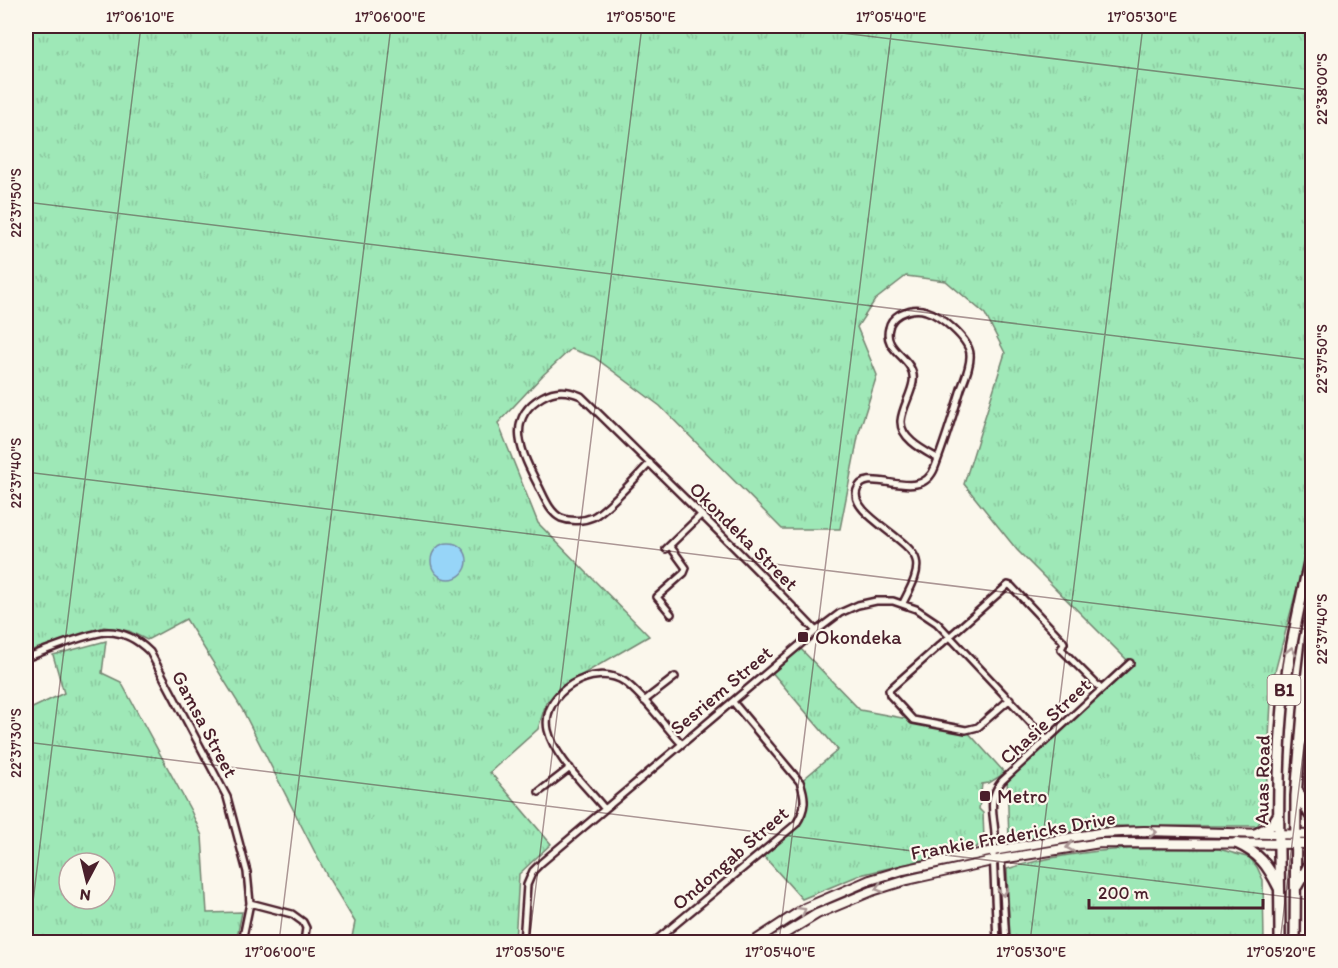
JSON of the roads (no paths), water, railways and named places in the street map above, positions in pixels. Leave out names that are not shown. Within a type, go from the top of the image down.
[{"type":"highway","name":"Auas Road","points":[[1280,942],[1281,721],[1285,687],[1312,548]]},
{"type":"highway","name":"Auas Road","points":[[1296,942],[1296,786],[1312,628]]},
{"type":"highway","points":[[1296,786],[1312,818]]},
{"type":"highway","points":[[1256,834],[1272,825],[1279,813]]},
{"type":"highway","points":[[1236,843],[1261,857],[1280,890]]},
{"type":"highway","points":[[1296,888],[1312,860]]},
{"type":"main road","name":"Frankie Fredericks Drive","points":[[753,942],[805,908],[870,880],[996,848],[1099,833],[1144,831],[1256,834],[1280,839]]},
{"type":"main road","points":[[1296,839],[1312,835]]},
{"type":"main road","name":"Frankie Fredericks Drive","points":[[771,942],[817,914],[872,891],[907,880],[997,860],[1100,843],[1236,843],[1296,839]]},
{"type":"main road","points":[[1296,839],[1312,844]]},
{"type":"street","points":[[903,603],[912,585],[917,566],[916,559],[909,550],[860,507],[856,495],[857,489],[866,481],[907,485],[924,481],[932,475],[966,375],[970,354],[968,344],[945,322],[925,310],[914,310],[895,317],[889,326],[888,334],[890,344],[910,365],[914,373],[912,389],[901,422],[903,432],[910,440],[937,458]]},
{"type":"street","name":"Okondeka Street","points":[[650,463],[599,513],[580,520],[559,517],[549,507],[522,451],[519,434],[522,417],[530,405],[544,395],[555,391],[568,390],[581,396],[650,463],[816,631]]},
{"type":"street","points":[[657,597],[684,573],[686,568],[668,548],[702,515]]},
{"type":"street","points":[[1010,699],[973,729],[917,721],[907,714],[890,695],[889,690],[1004,586],[1011,586],[1062,640],[1064,643],[1061,649],[1101,690]]},
{"type":"street","points":[[652,591],[671,614]]},
{"type":"street","name":"Sesriem Street","points":[[523,942],[525,897],[529,878],[541,863],[816,631],[840,613],[858,605],[876,601],[893,601],[903,603],[929,616],[1046,739]]},
{"type":"street","name":"Gamsa Street","points":[[26,658],[108,632],[124,635],[140,642],[150,652],[227,796],[247,872],[250,903],[242,942]]},
{"type":"street","name":"Chasie Street","points":[[1006,942],[992,809],[993,795],[1002,781],[1130,663]]},
{"type":"street","points":[[604,808],[552,743],[548,727],[550,710],[562,692],[587,677],[602,675],[624,682],[681,743]]},
{"type":"street","points":[[644,701],[675,677]]},
{"type":"street","name":"Ondongab Street","points":[[654,942],[796,824],[804,808],[805,798],[800,782],[733,702]]},
{"type":"street","points":[[539,792],[570,768]]},
{"type":"street","name":"Chasie Street","points":[[997,860],[997,942]]},
{"type":"street","points":[[250,903],[298,918],[306,928],[304,942]]},
{"type":"water","points":[[449,543],[462,548],[467,561],[462,574],[449,579],[436,574],[431,561],[436,548]]},
{"type":"place","name":"Okondeka","points":[[803,637]]},
{"type":"place","name":"Metro","points":[[985,796]]}]
